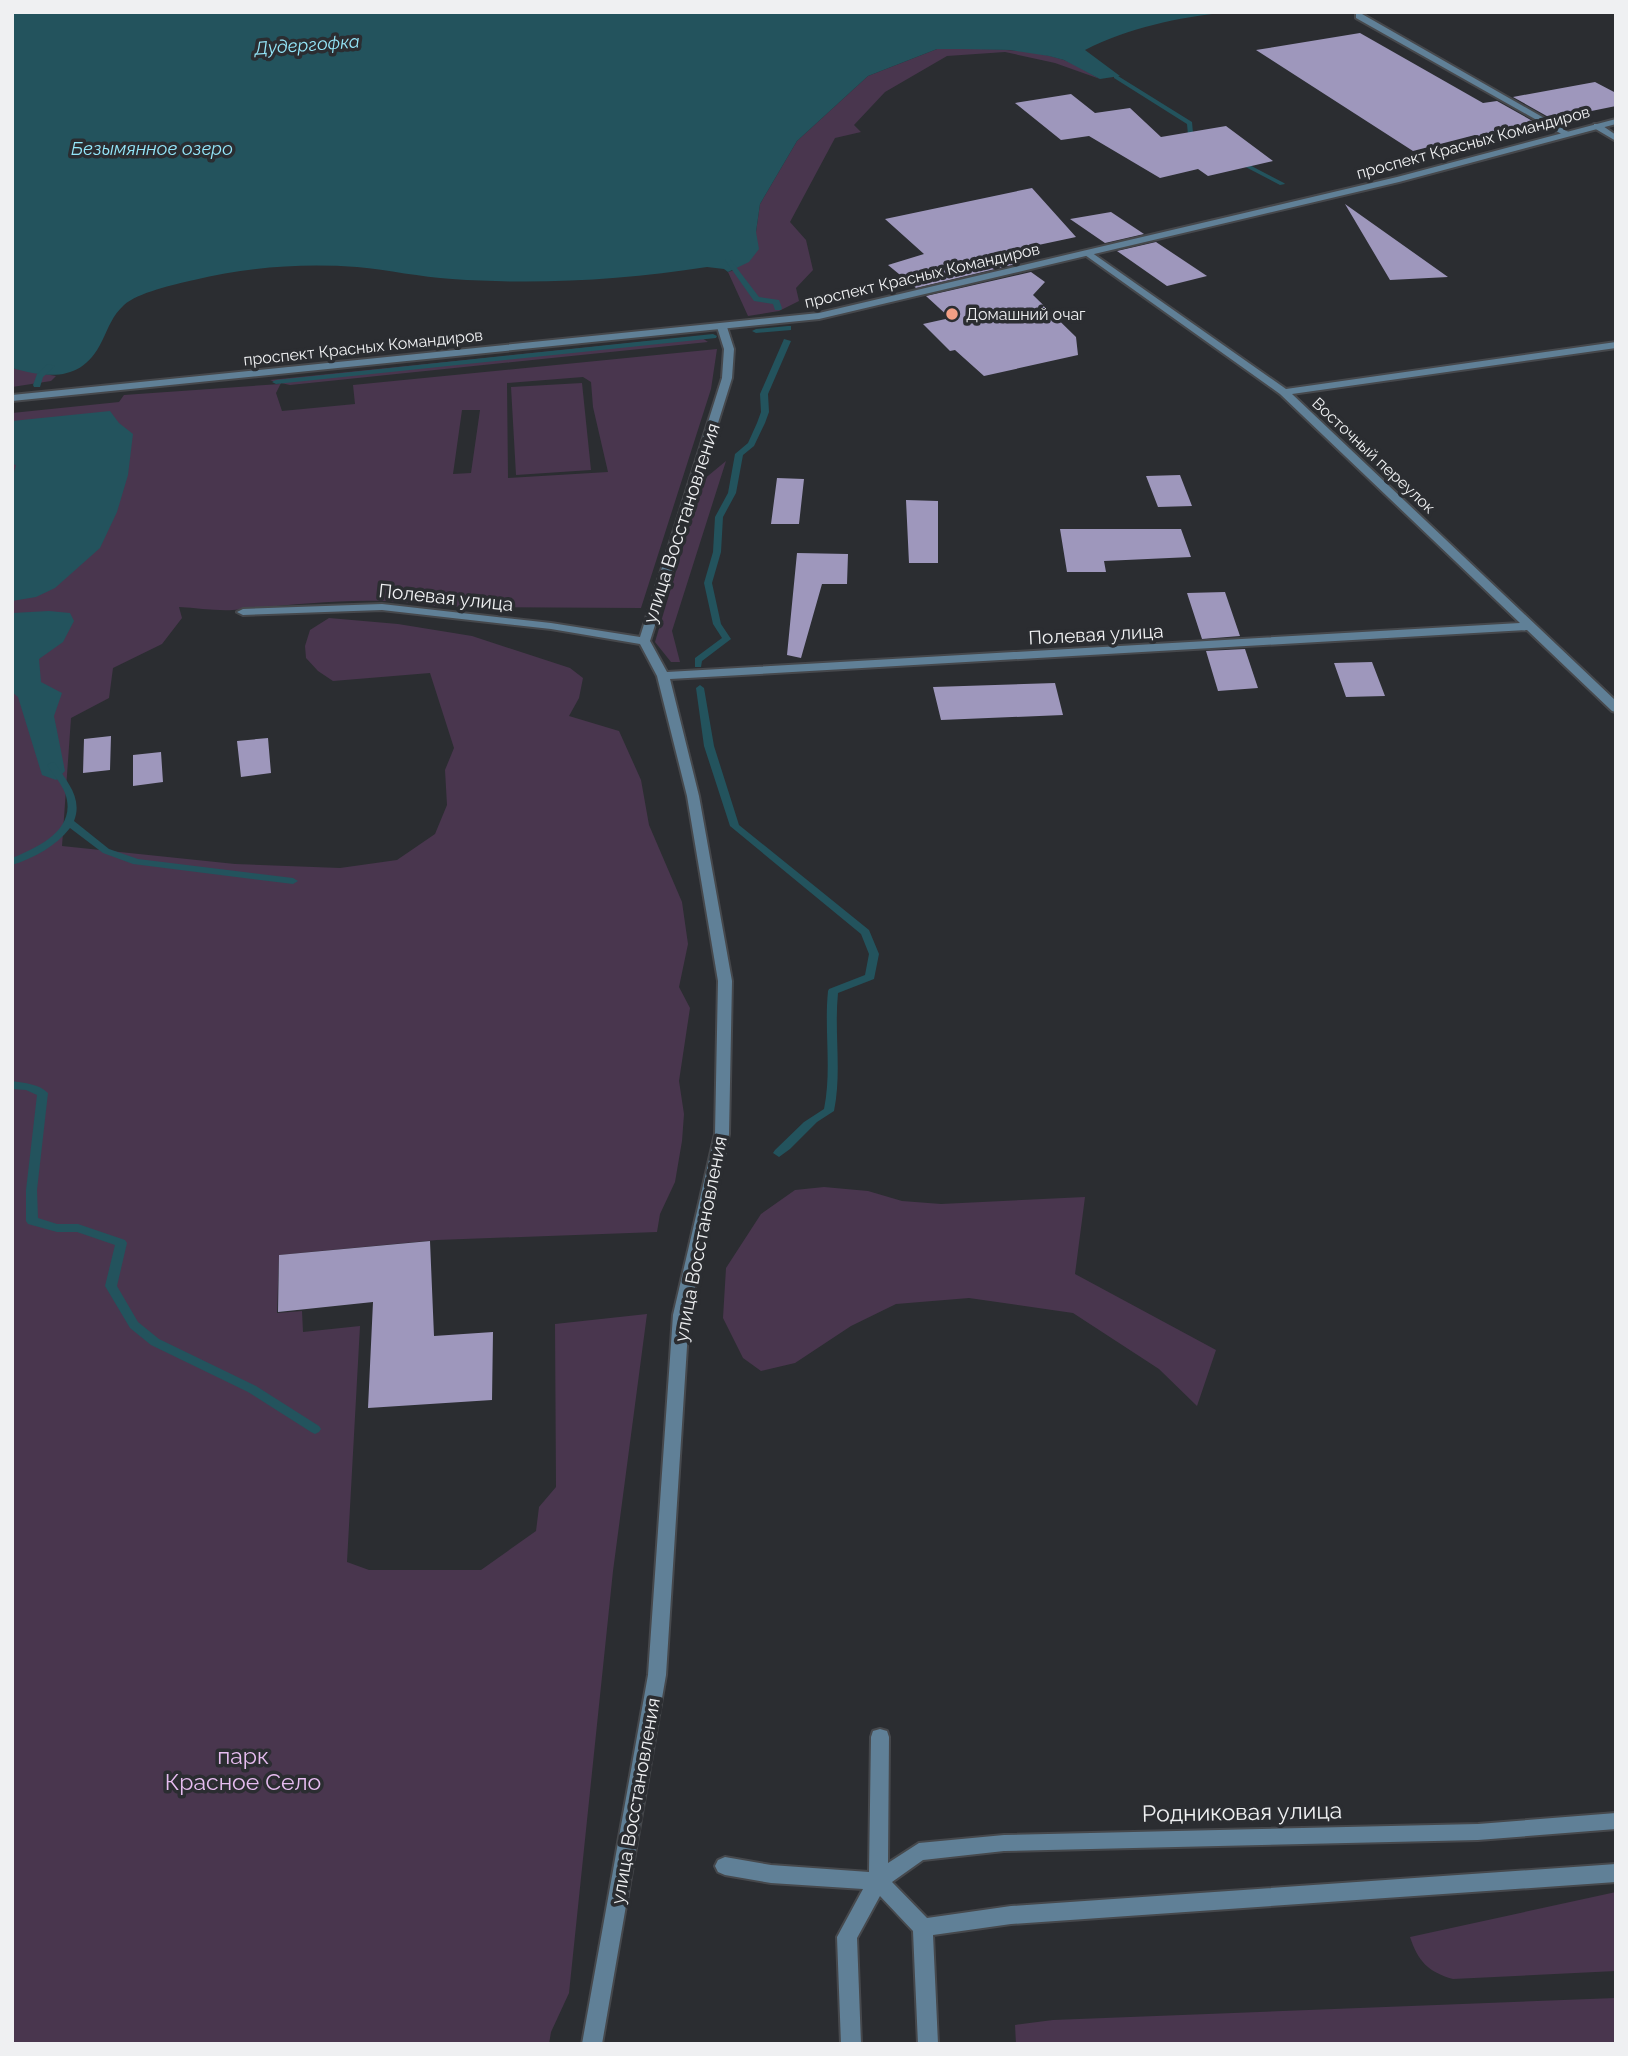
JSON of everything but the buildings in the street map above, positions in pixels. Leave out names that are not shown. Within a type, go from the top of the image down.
[{"type":"street","points":[[1359,16],[1568,134]]},
{"type":"street","name":"проспект Красных Командиров","points":[[12,398],[819,316],[1399,179],[1616,121]]},
{"type":"street","points":[[1597,126],[1616,139]]},
{"type":"street","name":"Восточный переулок","points":[[1088,253],[1284,392],[1616,708]]},
{"type":"street","name":"улица Восстановления","points":[[592,2044],[657,1675],[681,1315],[722,1134],[725,981],[693,796],[663,676],[644,641],[727,378],[729,349],[722,327]]},
{"type":"street","points":[[1284,392],[1616,345]]},
{"type":"street","name":"Полевая улица","points":[[243,612],[382,607],[551,626],[644,641]]},
{"type":"street","name":"Полевая улица","points":[[663,676],[1532,626]]},
{"type":"street","points":[[851,2044],[847,1937],[878,1881],[880,1737]]},
{"type":"street","name":"Родниковая улица","points":[[878,1881],[919,1852],[1004,1843],[1478,1832],[1616,1821]]},
{"type":"street","points":[[725,1866],[771,1874],[878,1881],[923,1928],[928,2044]]},
{"type":"street","points":[[923,1928],[1011,1915],[1616,1873]]},
{"type":"green space","points":[[937,49],[1031,52],[1061,59],[1100,79],[1055,63],[1005,52],[947,56],[885,92],[854,125],[861,132],[835,138],[790,222],[806,240],[813,270],[796,288],[799,301],[779,311],[748,316],[728,272],[735,270],[756,232],[760,204],[797,141],[868,76]]},
{"type":"green space","name":"парк Красное Село","points":[[699,336],[708,342],[290,385],[281,383],[276,393],[282,411],[355,404],[353,385],[717,349],[711,389],[641,608],[441,607],[389,601],[311,603],[233,610],[179,607],[182,618],[162,644],[113,668],[109,698],[71,718],[62,846],[235,864],[340,868],[397,860],[435,834],[447,805],[445,770],[454,748],[430,673],[333,681],[318,671],[306,658],[305,646],[310,630],[329,618],[398,624],[472,636],[570,668],[583,678],[579,698],[569,716],[619,731],[641,780],[649,825],[682,902],[688,944],[679,987],[690,1008],[679,1081],[684,1114],[682,1141],[675,1182],[660,1214],[657,1232],[437,1240],[279,1255],[277,1313],[302,1311],[303,1332],[360,1326],[347,1562],[369,1570],[481,1570],[536,1531],[539,1507],[556,1487],[555,1324],[647,1314],[613,1571],[569,1993],[551,2032],[549,2044],[12,2044],[12,413],[119,402],[124,395],[280,384],[270,380]],"holes":[[[583,377],[591,382],[593,407],[608,472],[508,478],[507,383]],[[462,410],[480,410],[471,473],[453,474]]]},
{"type":"green space","points":[[12,368],[56,376],[51,381],[12,387]]},
{"type":"green space","points":[[582,383],[591,470],[516,475],[511,387]]},
{"type":"green space","points":[[726,461],[672,631],[680,662],[671,662],[655,642],[703,480]]},
{"type":"green space","points":[[824,1187],[868,1191],[902,1201],[941,1204],[1085,1197],[1075,1274],[1216,1350],[1197,1406],[1159,1369],[1073,1313],[969,1298],[896,1304],[851,1326],[795,1363],[761,1371],[743,1358],[723,1318],[726,1268],[761,1214],[795,1190]]},
{"type":"green space","points":[[1616,1892],[1616,1971],[1453,1979],[1437,1973],[1425,1964],[1410,1937]]},
{"type":"green space","points":[[1616,1998],[1616,2044],[1016,2044],[1015,2025],[1053,2020]]},
{"type":"water","name":"Безымянное озеро","points":[[12,12],[1227,12],[1154,25],[1119,35],[1085,50],[1120,76],[1100,79],[1064,60],[1010,50],[937,49],[868,76],[797,141],[760,204],[756,232],[759,249],[749,262],[728,272],[707,267],[612,278],[484,281],[336,266],[275,267],[234,272],[167,287],[130,301],[116,313],[102,341],[85,364],[64,374],[53,375],[12,368]]},
{"type":"water","points":[[110,411],[119,423],[133,434],[128,475],[117,512],[100,548],[55,588],[36,597],[12,601],[12,478],[16,465],[12,464],[12,421]]},
{"type":"water","points":[[12,613],[70,613],[74,621],[63,642],[39,659],[41,682],[62,693],[54,716],[65,771],[56,780],[42,775],[18,697],[12,692]]},
{"type":"waterway","points":[[1116,77],[1190,123],[1190,134],[1200,139]]},
{"type":"waterway","points":[[1238,161],[1282,184]]},
{"type":"waterway","points":[[728,260],[757,299],[776,302],[778,308]]},
{"type":"waterway","points":[[756,331],[788,328]]},
{"type":"waterway","points":[[276,382],[713,336]]},
{"type":"waterway","points":[[698,665],[698,660],[727,639],[717,624],[708,583],[717,552],[719,517],[732,493],[739,454],[751,444],[761,423],[765,412],[764,394],[787,341]]},
{"type":"waterway","points":[[37,385],[40,376],[51,366]]},
{"type":"waterway","points":[[700,688],[709,746],[735,826],[865,932],[874,954],[870,977],[833,991],[833,1082],[829,1111],[808,1125],[779,1153]]},
{"type":"waterway","points":[[12,862],[35,852],[57,837],[71,819],[73,807],[70,794],[52,765]]},
{"type":"waterway","points":[[70,823],[106,851],[136,862],[293,881]]},
{"type":"waterway","points":[[12,1085],[43,1093],[31,1190],[32,1221],[57,1228],[78,1228],[121,1243],[111,1286],[134,1325],[155,1342],[252,1389],[315,1429]]},
{"type":"place","name":"Домашний очаг","points":[[952,314]]},
{"type":"water label","name":"Дудергофка","points":[[307,45]]}]
